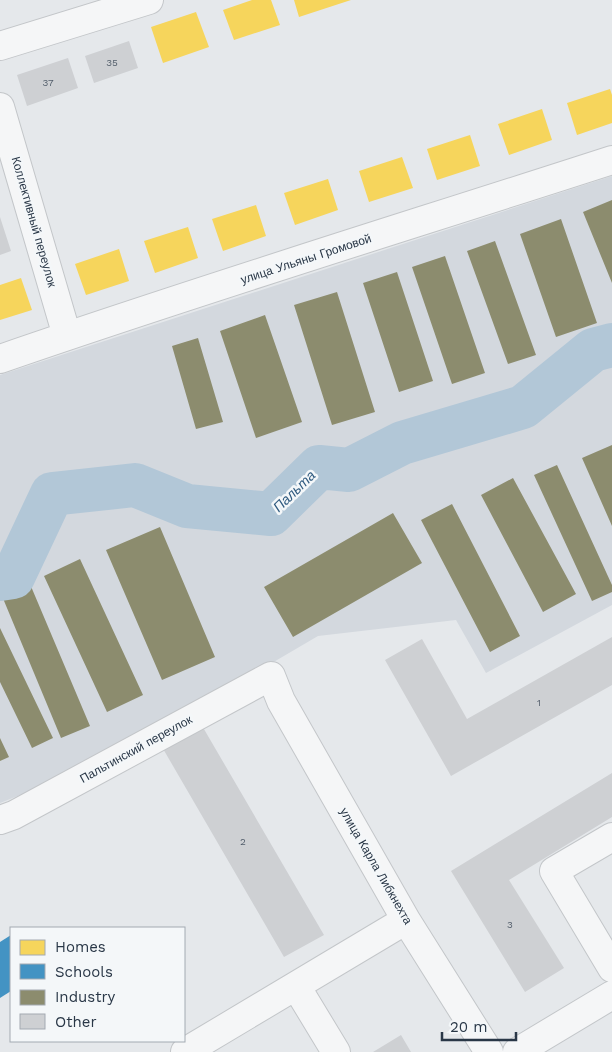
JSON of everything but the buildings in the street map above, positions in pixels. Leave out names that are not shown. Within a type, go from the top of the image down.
[{"type":"street","points":[[0,46],[149,0]]},
{"type":"street","name":"Коллективный переулок","points":[[0,108],[67,336]]},
{"type":"street","name":"улица Ульяны Громовой","points":[[0,359],[612,160]]},
{"type":"street","name":"Пальтинский переулок","points":[[0,820],[14,815],[271,676]]},
{"type":"street","name":"улица Карла Либкнехта","points":[[271,676],[281,701],[406,920],[489,1052]]},
{"type":"street","points":[[612,837],[554,872],[612,968]]},
{"type":"street","points":[[184,1052],[406,920]]},
{"type":"street","points":[[296,986],[336,1052]]},
{"type":"street","points":[[517,1052],[612,995]]},
{"type":"shaded area","points":[[612,176],[612,340],[586,348],[521,396],[418,429],[350,462],[318,462],[267,505],[193,499],[135,477],[42,491],[12,563],[0,567],[0,375]]},
{"type":"shaded area","points":[[612,350],[612,605],[486,673],[456,620],[318,636],[101,763],[0,803],[0,592],[23,580],[62,506],[134,497],[186,520],[272,522],[330,478],[374,469],[408,448],[528,414],[594,355]]},
{"type":"waterway","name":"Пальта","points":[[0,579],[13,577],[52,494],[135,485],[187,506],[271,514],[319,467],[349,470],[402,443],[523,407],[593,350],[612,345]]}]
